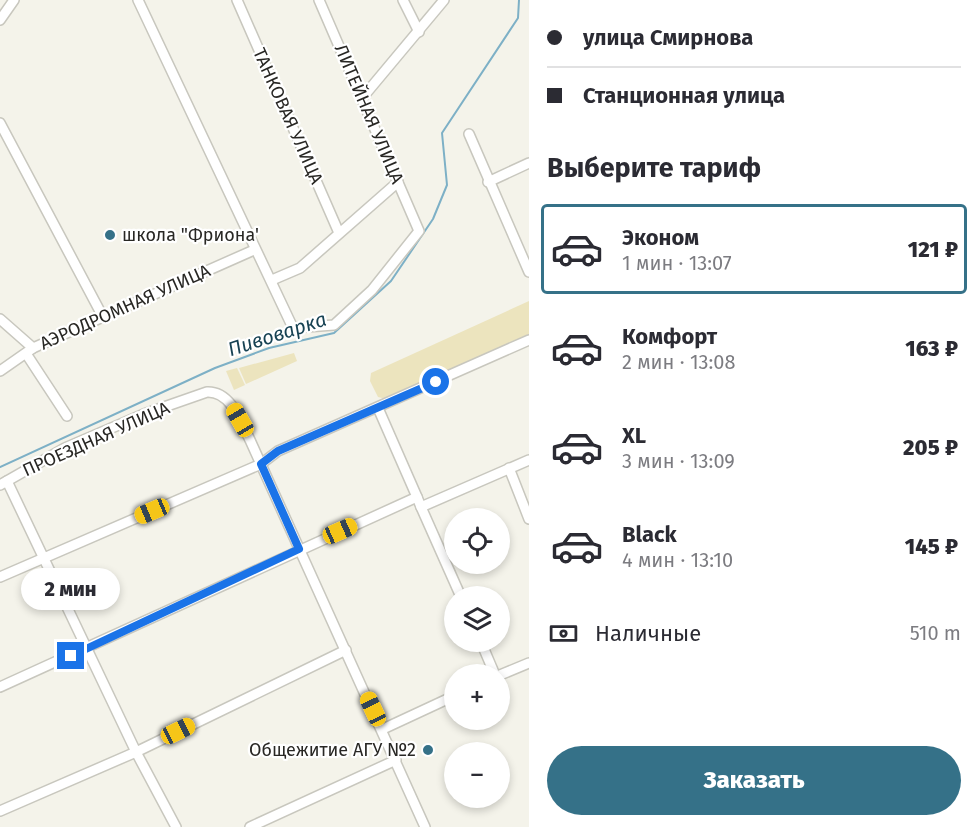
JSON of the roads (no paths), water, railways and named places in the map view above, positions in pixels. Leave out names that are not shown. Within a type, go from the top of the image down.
[{"type":"street","points":[[0,20],[14,0]]},
{"type":"street","points":[[138,0],[254,250],[272,280],[300,268],[398,182]]},
{"type":"street","name":"ТАНКОВАЯ УЛИЦА","points":[[237,0],[339,233]]},
{"type":"street","name":"ЛИТЕЙНАЯ УЛИЦА","points":[[272,280],[293,328],[334,325],[372,290],[419,231],[363,97],[319,0]]},
{"type":"street","points":[[403,0],[418,32]]},
{"type":"street","points":[[432,0],[436,10]]},
{"type":"street","points":[[363,97],[444,0]]},
{"type":"street","points":[[0,123],[103,317]]},
{"type":"street","points":[[469,134],[529,272]]},
{"type":"street","points":[[488,182],[529,163]]},
{"type":"street","name":"АЭРОДРОМНАЯ УЛИЦА","points":[[0,371],[30,351],[254,250]]},
{"type":"street","points":[[0,320],[30,351],[67,416]]},
{"type":"street","points":[[0,577],[261,464],[278,451],[529,340]]},
{"type":"street","name":"ПРОЕЗДНАЯ УЛИЦА","points":[[3,483],[65,448],[144,414],[207,392],[218,393],[229,402],[261,464],[383,729],[425,827]]},
{"type":"street","points":[[378,408],[456,586]]},
{"type":"street","points":[[421,507],[529,460]]},
{"type":"street","points":[[509,468],[529,519]]},
{"type":"street","points":[[3,483],[44,558],[136,752],[176,827]]},
{"type":"street","points":[[0,687],[417,497]]},
{"type":"street","points":[[0,811],[136,752],[346,650]]},
{"type":"street","points":[[510,670],[529,663]]},
{"type":"street","points":[[383,729],[444,701]]},
{"type":"street","points":[[250,827],[396,760]]},
{"type":"waterway","name":"Пивоварка","points":[[0,467],[215,368],[269,348],[334,333],[391,281],[433,219],[447,185],[442,133],[518,18],[519,0]]},
{"type":"place","name":"школа \"Фриона'","points":[[110,235]]},
{"type":"place","name":"Общежитие АГУ №2","points":[[428,750]]}]
